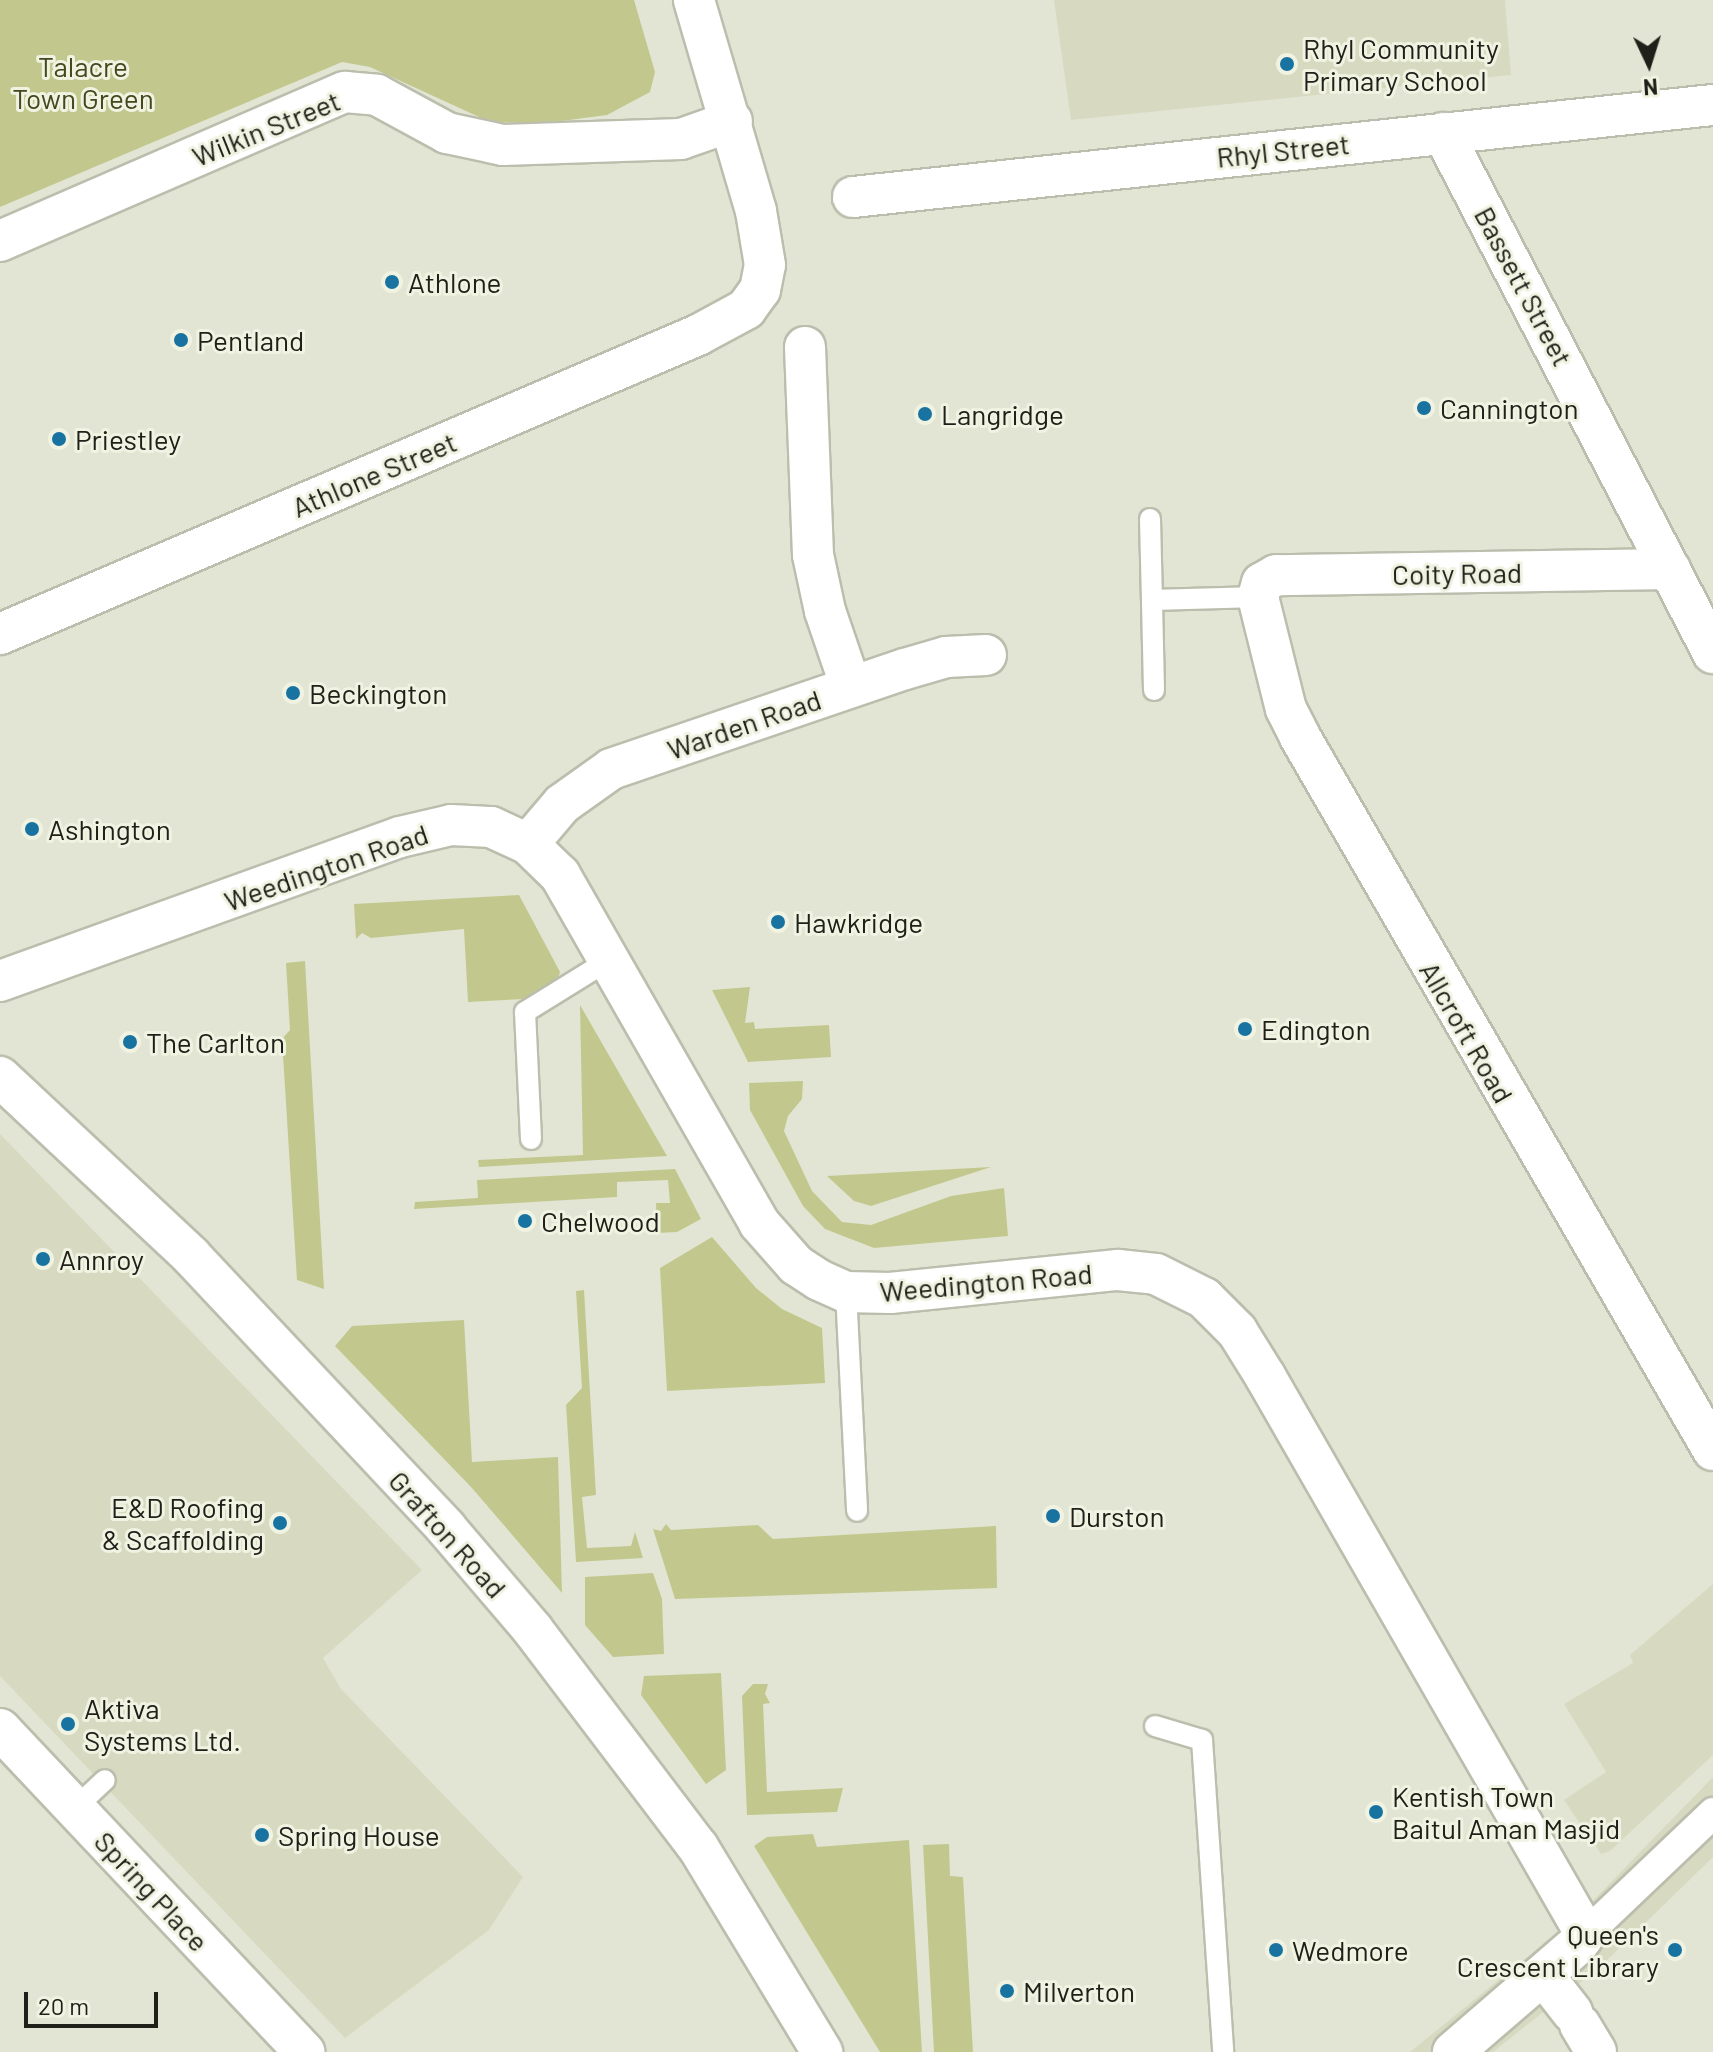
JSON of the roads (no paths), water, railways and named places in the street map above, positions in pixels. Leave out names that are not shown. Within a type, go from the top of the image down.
[{"type":"street","points":[[694,0],[732,121]]},
{"type":"street","name":"Wilkin Street","points":[[0,241],[345,92],[377,95],[447,133],[503,145],[681,139],[732,121]]},
{"type":"street","name":"Rhyl Street","points":[[853,197],[1713,105]]},
{"type":"street","name":"Athlone Street","points":[[0,634],[698,335],[746,309],[760,290],[765,265],[732,121]]},
{"type":"street","name":"Bassett Street","points":[[1443,133],[1713,653]]},
{"type":"street","points":[[805,347],[813,555],[825,611],[851,687]]},
{"type":"street","name":"Coity Road","points":[[1258,597],[1262,583],[1276,575],[1670,569]]},
{"type":"street","name":"Allcroft Road","points":[[1258,597],[1286,709],[1300,737],[1713,1450]]},
{"type":"street","name":"Warden Road","points":[[528,844],[562,804],[611,769],[946,657],[986,655]]},
{"type":"street","name":"Weedington Road","points":[[0,981],[400,837],[451,825],[491,827],[528,844],[560,875],[612,958],[759,1223],[796,1265],[846,1292],[890,1293],[1118,1270],[1156,1274],[1204,1298],[1237,1331],[1578,1918],[1583,1937]]},
{"type":"street","name":"Grafton Road","points":[[0,1077],[191,1256],[446,1528],[533,1630],[698,1847],[822,2052]]},
{"type":"street","name":"Spring Place","points":[[4,1743],[74,1809],[304,2052]]},
{"type":"street","points":[[1453,2052],[1544,1976],[1713,1813]]},
{"type":"street","points":[[1544,1976],[1583,2029]]},
{"type":"lane","points":[[1150,519],[1154,690]]},
{"type":"lane","points":[[1152,600],[1258,597]]},
{"type":"lane","points":[[531,1139],[525,1012],[612,958]]},
{"type":"lane","points":[[846,1292],[857,1511]]},
{"type":"lane","points":[[1155,1726],[1202,1740],[1223,2052]]},
{"type":"lane","points":[[74,1809],[105,1780]]},
{"type":"place","name":"Rhyl Community Primary School","points":[[1287,64]]},
{"type":"place","name":"Athlone","points":[[392,282]]},
{"type":"place","name":"Pentland","points":[[181,340]]},
{"type":"place","name":"Cannington","points":[[1424,408]]},
{"type":"place","name":"Langridge","points":[[925,414]]},
{"type":"place","name":"Priestley","points":[[59,439]]},
{"type":"place","name":"Beckington","points":[[293,693]]},
{"type":"place","name":"Ashington","points":[[32,829]]},
{"type":"place","name":"Hawkridge","points":[[778,922]]},
{"type":"place","name":"Edington","points":[[1245,1029]]},
{"type":"place","name":"The Carlton","points":[[130,1042]]},
{"type":"place","name":"Chelwood","points":[[525,1221]]},
{"type":"place","name":"Annroy","points":[[43,1259]]},
{"type":"place","name":"Durston","points":[[1053,1516]]},
{"type":"place","name":"E&D Roofing & Scaffolding","points":[[280,1523]]},
{"type":"place","name":"Aktiva Systems Ltd.","points":[[68,1724]]},
{"type":"place","name":"Kentish Town Baitul Aman Masjid","points":[[1376,1812]]},
{"type":"place","name":"Spring House","points":[[262,1835]]},
{"type":"place","name":"Wedmore","points":[[1276,1950]]},
{"type":"place","name":"Queen's Crescent Library","points":[[1675,1950]]},
{"type":"place","name":"Milverton","points":[[1007,1991]]},
{"type":"park label","name":"Talacre Town Green","points":[[83,82]]}]
